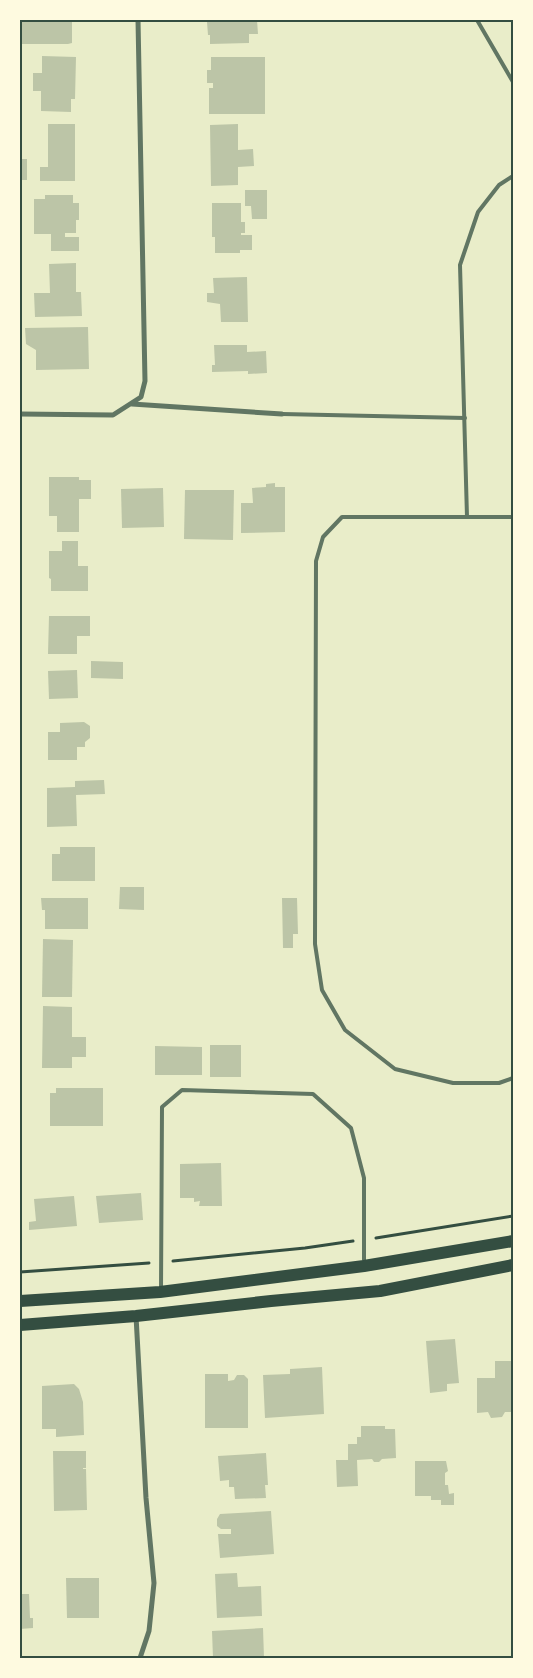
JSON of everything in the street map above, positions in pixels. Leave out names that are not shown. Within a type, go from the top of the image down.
[{"type":"main road","points":[[20,1301],[160,1292],[364,1266],[513,1241]]},
{"type":"main road","points":[[20,1325],[136,1316],[380,1291],[513,1265]]},
{"type":"street","points":[[20,414],[113,415],[141,397],[146,380],[138,20]]},
{"type":"street","points":[[132,404],[282,414]]},
{"type":"street","points":[[136,1316],[146,1498],[154,1582],[149,1631],[140,1658]]},
{"type":"lane","points":[[477,20],[513,82]]},
{"type":"lane","points":[[467,517],[460,265],[478,212],[499,186],[513,176]]},
{"type":"lane","points":[[282,414],[464,418]]},
{"type":"lane","points":[[513,517],[342,517],[323,537],[316,561],[315,944],[322,990],[345,1030],[395,1068],[453,1083],[499,1083],[513,1078]]},
{"type":"lane","points":[[160,1292],[162,1107],[182,1090],[312,1094],[351,1128],[364,1178],[364,1266]]},
{"type":"path","points":[[20,1272],[161,1262],[305,1248],[513,1216]]},
{"type":"building","points":[[20,20],[72,20],[72,43],[20,44]]},
{"type":"building","points":[[210,20],[257,20],[258,34],[249,34],[249,43],[210,44],[207,22],[210,22]]},
{"type":"building","points":[[42,56],[76,57],[75,99],[71,99],[71,112],[41,111],[41,91],[33,91],[33,73],[42,73]]},
{"type":"building","points":[[211,57],[265,57],[265,114],[209,114],[209,88],[213,88],[213,83],[207,83],[207,70],[211,70]]},
{"type":"building","points":[[48,124],[75,124],[75,181],[40,181],[40,167],[48,167]]},
{"type":"building","points":[[238,124],[238,150],[253,149],[254,166],[238,167],[238,185],[211,186],[210,125]]},
{"type":"building","points":[[20,159],[27,159],[27,180],[20,180]]},
{"type":"building","points":[[245,190],[267,190],[267,219],[252,219],[251,206],[245,206]]},
{"type":"building","points":[[45,195],[73,195],[73,203],[79,203],[79,220],[76,220],[76,233],[65,233],[65,237],[79,237],[79,251],[51,251],[51,234],[34,234],[34,199],[45,199]]},
{"type":"building","points":[[212,203],[241,203],[241,222],[245,222],[245,233],[241,233],[241,235],[252,235],[252,250],[240,250],[240,253],[215,253],[215,237],[212,237]]},
{"type":"building","points":[[76,263],[76,292],[81,292],[82,316],[35,317],[34,293],[50,293],[49,264]]},
{"type":"building","points":[[247,277],[248,322],[221,322],[220,304],[207,302],[207,293],[214,293],[213,278]]},
{"type":"building","points":[[88,327],[89,369],[36,370],[36,350],[26,344],[25,328]]},
{"type":"building","points":[[214,345],[247,345],[247,352],[266,351],[267,373],[248,374],[248,371],[212,372],[212,365],[215,365]]},
{"type":"building","points":[[49,477],[79,477],[79,480],[91,480],[91,499],[79,499],[79,532],[57,532],[57,516],[49,516]]},
{"type":"building","points":[[275,483],[275,487],[285,487],[285,532],[241,533],[241,503],[253,503],[252,488],[266,487],[266,484]]},
{"type":"building","points":[[163,488],[164,527],[122,528],[121,489]]},
{"type":"building","points":[[185,490],[234,490],[233,540],[184,539]]},
{"type":"building","points":[[62,541],[78,541],[78,566],[88,566],[88,591],[51,591],[49,551],[62,551]]},
{"type":"building","points":[[49,616],[90,616],[90,636],[77,636],[77,654],[48,654]]},
{"type":"building","points":[[91,661],[123,662],[123,679],[91,678]]},
{"type":"building","points":[[77,670],[78,698],[49,699],[48,671]]},
{"type":"building","points":[[84,722],[90,726],[90,738],[85,742],[85,747],[77,747],[77,760],[48,760],[48,732],[60,732],[60,723]]},
{"type":"building","points":[[104,780],[105,794],[76,795],[77,826],[47,827],[47,788],[75,787],[75,781]]},
{"type":"building","points":[[60,847],[95,847],[95,881],[52,881],[52,854],[60,854]]},
{"type":"building","points":[[120,887],[144,887],[144,910],[119,909]]},
{"type":"building","points":[[41,898],[88,898],[88,929],[45,929],[45,910],[42,910]]},
{"type":"building","points":[[282,898],[297,898],[298,934],[293,934],[293,948],[283,948]]},
{"type":"building","points":[[43,939],[73,940],[72,997],[42,997]]},
{"type":"building","points":[[43,1006],[72,1007],[72,1037],[86,1037],[86,1057],[72,1057],[72,1068],[42,1068]]},
{"type":"building","points":[[210,1045],[241,1045],[241,1077],[210,1077]]},
{"type":"building","points":[[155,1046],[202,1047],[202,1075],[155,1075]]},
{"type":"building","points":[[56,1088],[103,1088],[103,1126],[50,1126],[50,1093],[56,1093]]},
{"type":"building","points":[[221,1163],[222,1206],[199,1206],[200,1201],[194,1202],[194,1198],[180,1198],[180,1164]]},
{"type":"building","points":[[141,1193],[143,1220],[99,1223],[96,1196]]},
{"type":"building","points":[[74,1196],[77,1226],[29,1230],[29,1222],[36,1221],[34,1199]]},
{"type":"building","points":[[455,1339],[459,1383],[447,1384],[447,1391],[430,1393],[426,1341]]},
{"type":"building","points":[[495,1361],[513,1361],[513,1412],[505,1412],[502,1417],[491,1418],[488,1412],[477,1413],[477,1378],[495,1378]]},
{"type":"building","points":[[322,1367],[324,1414],[265,1418],[263,1375],[290,1374],[290,1369]]},
{"type":"building","points":[[205,1374],[228,1374],[228,1381],[234,1380],[237,1375],[244,1375],[248,1379],[248,1428],[205,1428]]},
{"type":"building","points":[[74,1384],[79,1389],[83,1402],[84,1435],[56,1437],[56,1429],[42,1429],[42,1386]]},
{"type":"building","points":[[361,1426],[385,1426],[385,1429],[395,1429],[396,1458],[382,1459],[379,1462],[374,1462],[372,1459],[357,1460],[358,1486],[337,1487],[336,1460],[348,1460],[348,1444],[357,1444],[357,1437],[361,1437]]},
{"type":"building","points":[[53,1451],[86,1451],[86,1468],[83,1469],[86,1469],[87,1510],[54,1511]]},
{"type":"building","points":[[266,1453],[268,1485],[265,1485],[266,1498],[235,1499],[234,1487],[229,1487],[229,1480],[220,1481],[218,1456]]},
{"type":"building","points":[[415,1461],[446,1461],[448,1471],[445,1473],[445,1485],[448,1485],[449,1494],[454,1493],[454,1505],[441,1505],[441,1500],[431,1500],[431,1496],[415,1496]]},
{"type":"building","points":[[271,1511],[274,1554],[220,1558],[218,1534],[231,1534],[231,1529],[221,1529],[217,1526],[217,1519],[220,1514]]},
{"type":"building","points":[[237,1573],[238,1587],[261,1586],[262,1616],[217,1618],[215,1574]]},
{"type":"building","points":[[66,1578],[99,1578],[99,1618],[67,1618]]},
{"type":"building","points":[[20,1594],[29,1594],[30,1618],[33,1618],[33,1628],[20,1629]]},
{"type":"building","points":[[263,1628],[264,1658],[213,1658],[212,1631]]}]
